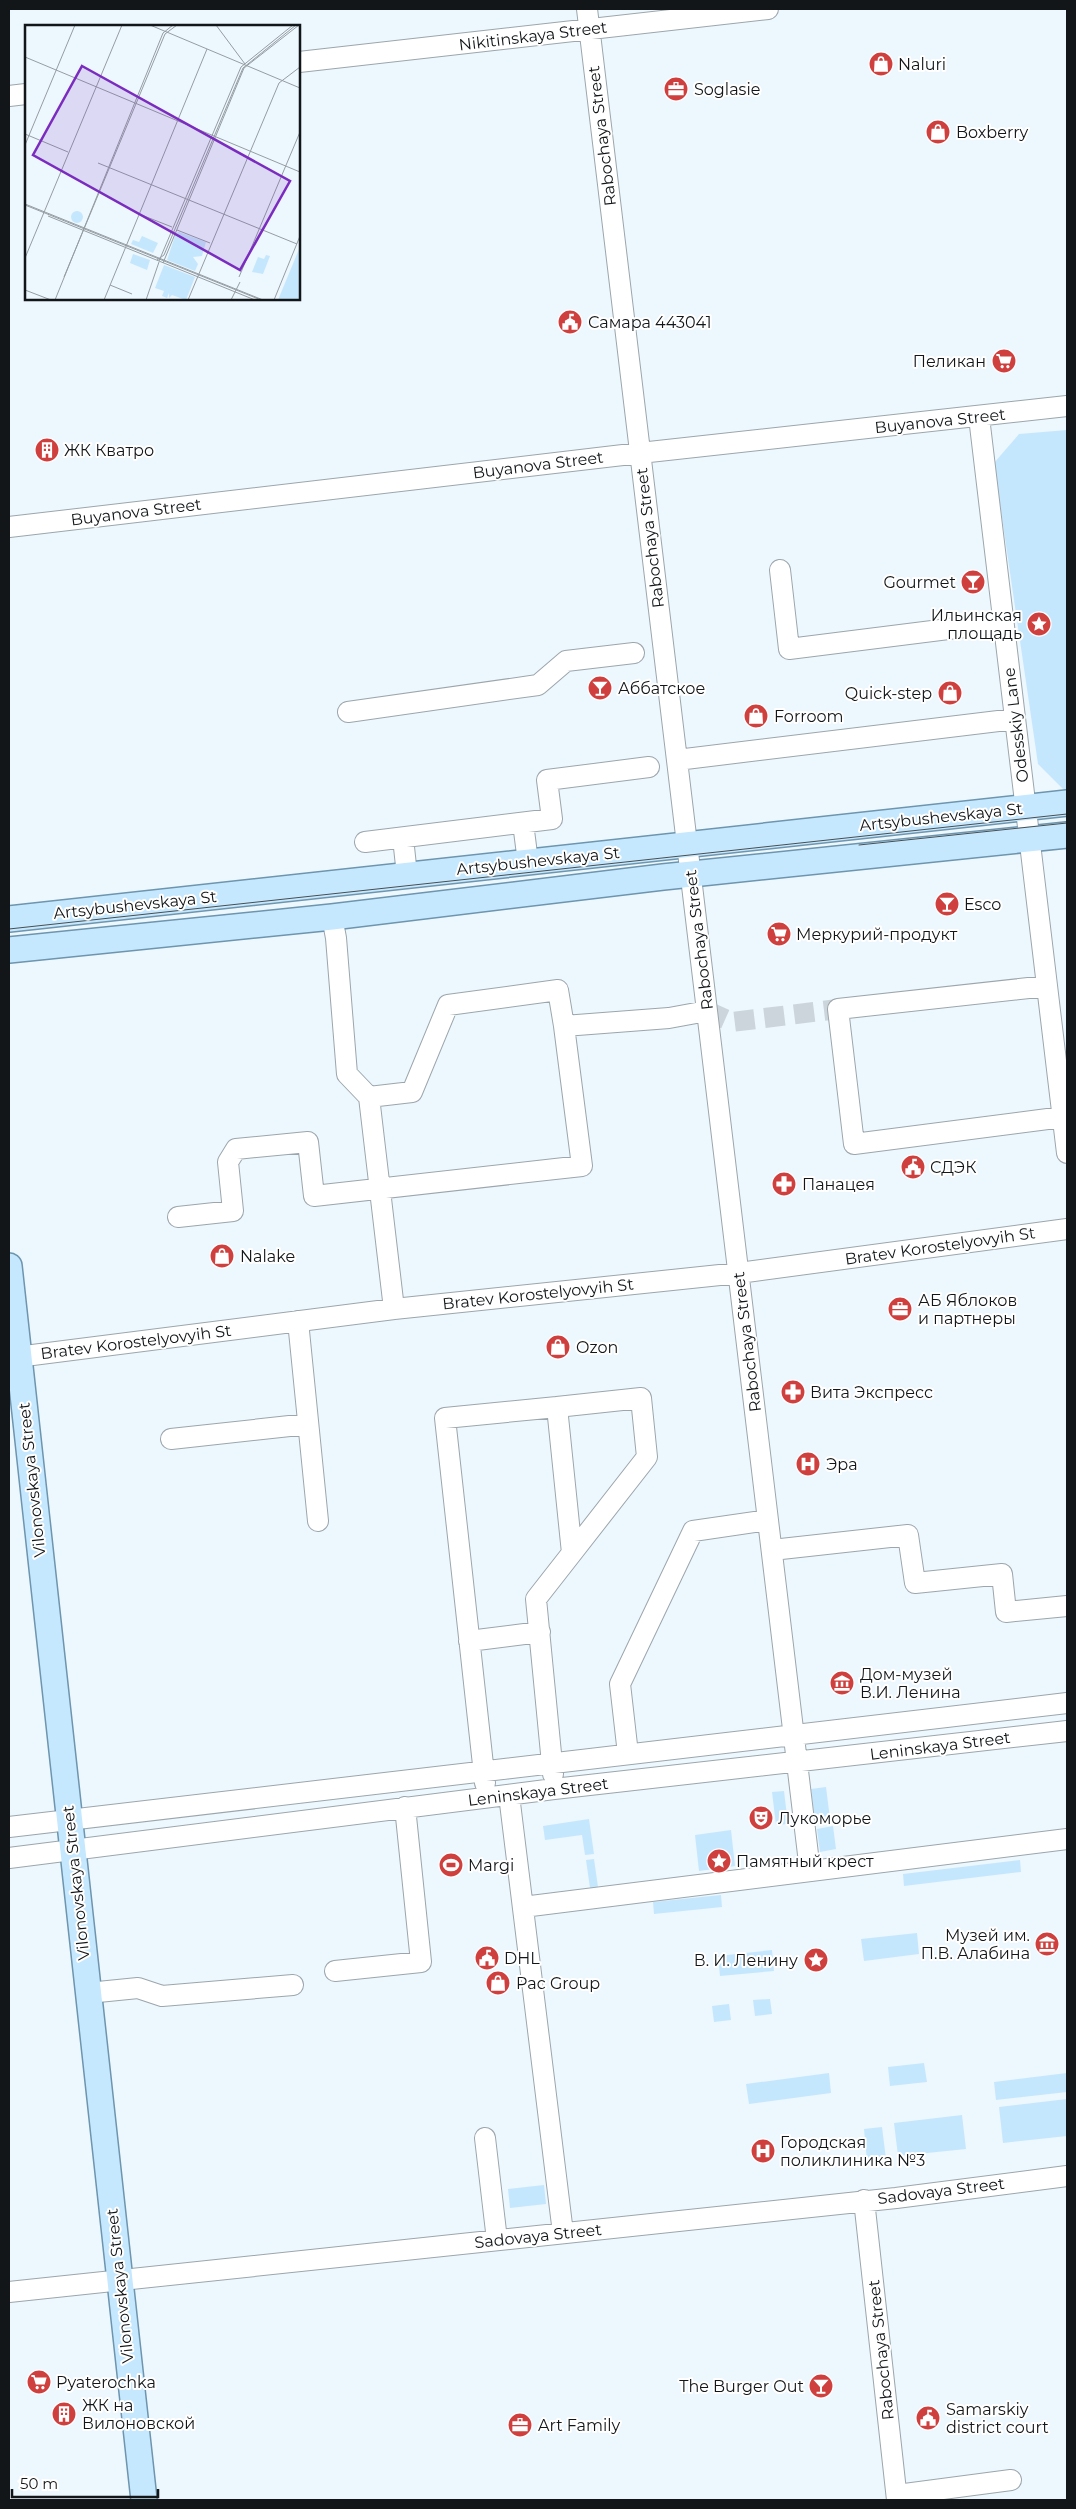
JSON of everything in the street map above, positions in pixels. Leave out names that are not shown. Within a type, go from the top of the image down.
[{"type":"main road","name":"Artsybushevskaya St","points":[[9,919],[1067,803]]},
{"type":"main road","name":"Artsybushevskaya St","points":[[9,950],[1067,835]]},
{"type":"main road","name":"Vilonovskaya Street","points":[[9,1266],[14,1357],[69,1821],[144,2500]]},
{"type":"street","name":"Rabochaya Street","points":[[587,9],[810,1871]]},
{"type":"street","name":"Nikitinskaya Street","points":[[300,62],[768,9]]},
{"type":"street","points":[[9,96],[25,94]]},
{"type":"street","name":"Buyanova Street","points":[[9,527],[640,453],[1067,406]]},
{"type":"street","name":"Odesskiy Lane","points":[[979,417],[1067,1153]]},
{"type":"street","points":[[780,570],[789,649],[1004,622]]},
{"type":"street","points":[[348,712],[538,684],[566,661],[634,653]]},
{"type":"street","points":[[677,760],[1015,719]]},
{"type":"street","points":[[365,842],[552,819],[547,780],[649,767]]},
{"type":"street","points":[[524,823],[528,862]]},
{"type":"street","points":[[403,838],[407,875]]},
{"type":"street","points":[[332,916],[336,938],[347,1074],[368,1098],[394,1309]]},
{"type":"street","points":[[1047,986],[838,1009],[854,1144],[1063,1117]]},
{"type":"street","points":[[178,1218],[233,1211],[228,1162],[236,1149],[308,1142],[314,1196],[582,1166],[558,990],[448,1005],[412,1092],[368,1098]]},
{"type":"street","points":[[564,1026],[669,1018],[707,1012]]},
{"type":"street","name":"Bratev Korostelyovyih St","points":[[14,1357],[394,1309],[739,1272],[1067,1229]]},
{"type":"street","points":[[298,1321],[318,1522]]},
{"type":"street","points":[[486,1797],[445,1418],[641,1398],[647,1457],[536,1599],[554,1789]]},
{"type":"street","points":[[557,1407],[572,1553]]},
{"type":"street","points":[[171,1439],[308,1424]]},
{"type":"street","points":[[628,1754],[620,1684],[693,1531],[768,1520]]},
{"type":"street","points":[[772,1550],[908,1535],[916,1583],[1002,1574],[1006,1612],[1067,1606]]},
{"type":"street","points":[[469,1641],[540,1632]]},
{"type":"street","name":"Leninskaya Street","points":[[9,1828],[483,1770],[794,1736],[1067,1703]]},
{"type":"street","points":[[970,1715],[974,1742]]},
{"type":"street","name":"Leninskaya Street","points":[[9,1858],[486,1797],[1067,1731]]},
{"type":"street","points":[[332,1789],[335,1816]]},
{"type":"street","points":[[297,1793],[300,1820]]},
{"type":"street","points":[[509,1795],[563,2233]]},
{"type":"street","points":[[336,1971],[421,1962],[406,1807]]},
{"type":"street","points":[[523,1907],[1067,1840]]},
{"type":"street","points":[[88,1993],[138,1988],[162,1996],[292,1985]]},
{"type":"street","points":[[485,2138],[497,2240]]},
{"type":"street","name":"Sadovaya Street","points":[[9,2292],[864,2200],[1067,2176]]},
{"type":"street","name":"Rabochaya Street","points":[[864,2200],[897,2497]]},
{"type":"street","points":[[897,2497],[1011,2480]]},
{"type":"shaded area","name":"Ильинская площадь","points":[[1067,430],[1067,793],[1038,764],[994,463],[1019,434]]},
{"type":"shaded area","points":[[826,1787],[830,1819],[815,1821],[811,1789]]},
{"type":"shaded area","points":[[784,1791],[788,1824],[776,1825],[772,1792]]},
{"type":"shaded area","points":[[589,1819],[594,1854],[585,1855],[582,1835],[545,1840],[543,1826]]},
{"type":"shaded area","points":[[833,1826],[836,1849],[820,1852],[817,1829]]},
{"type":"shaded area","points":[[731,1830],[735,1866],[724,1868],[723,1860],[718,1858],[713,1862],[714,1869],[699,1871],[695,1835]]},
{"type":"shaded area","points":[[594,1859],[598,1887],[590,1888],[586,1860]]},
{"type":"shaded area","points":[[1020,1860],[1021,1872],[904,1886],[903,1874]]},
{"type":"shaded area","points":[[721,1895],[722,1907],[654,1914],[653,1902]]},
{"type":"shaded area","points":[[917,1933],[919,1954],[864,1961],[861,1939]]},
{"type":"shaded area","points":[[772,1950],[774,1971],[720,1976],[718,1956]]},
{"type":"shaded area","points":[[770,1999],[772,2014],[755,2016],[753,2000]]},
{"type":"shaded area","points":[[729,2004],[731,2020],[714,2022],[712,2006]]},
{"type":"shaded area","points":[[924,2063],[927,2082],[890,2086],[888,2067]]},
{"type":"shaded area","points":[[829,2073],[831,2093],[749,2104],[746,2084]]},
{"type":"shaded area","points":[[1067,2073],[1067,2092],[996,2100],[994,2082]]},
{"type":"shaded area","points":[[1067,2099],[1067,2136],[1003,2143],[999,2107]]},
{"type":"shaded area","points":[[962,2115],[966,2149],[898,2156],[894,2123]]},
{"type":"shaded area","points":[[882,2127],[886,2159],[867,2161],[864,2129]]},
{"type":"shaded area","points":[[544,2185],[546,2204],[510,2208],[508,2189]]},
{"type":"tunnel","points":[[707,1011],[732,1022],[838,1009]]},
{"type":"tram line","points":[[9,929],[1067,814]]},
{"type":"tram line","points":[[859,845],[1067,823]]},
{"type":"place","name":"Naluri","points":[[881,64]]},
{"type":"place","name":"Soglasie","points":[[676,89]]},
{"type":"place","name":"Boxberry","points":[[938,132]]},
{"type":"place","name":"Самара 443041","points":[[570,322]]},
{"type":"place","name":"Пеликан","points":[[1004,361]]},
{"type":"place","name":"ЖК Кватро","points":[[47,450]]},
{"type":"place","name":"Gourmet","points":[[973,582]]},
{"type":"place","name":"Ильинская площадь","points":[[1039,624]]},
{"type":"place","name":"Аббатское","points":[[600,688]]},
{"type":"place","name":"Quick-step","points":[[950,693]]},
{"type":"place","name":"Forroom","points":[[756,716]]},
{"type":"place","name":"Esco","points":[[947,904]]},
{"type":"place","name":"Меркурий-продукт","points":[[779,934]]},
{"type":"place","name":"СДЭК","points":[[913,1167]]},
{"type":"place","name":"Панацея","points":[[784,1184]]},
{"type":"place","name":"Nalake","points":[[222,1256]]},
{"type":"place","name":"АБ Яблоков и партнеры","points":[[900,1309]]},
{"type":"place","name":"Ozon","points":[[558,1347]]},
{"type":"place","name":"Вита Экспресс","points":[[793,1392]]},
{"type":"place","name":"Эра","points":[[808,1464]]},
{"type":"place","name":"Дом-музей В.И. Ленина","points":[[842,1683]]},
{"type":"place","name":"Лукоморье","points":[[761,1818]]},
{"type":"place","name":"Памятный крест","points":[[719,1861]]},
{"type":"place","name":"Margi","points":[[451,1865]]},
{"type":"place","name":"Музей им. П.В. Алабина","points":[[1047,1944]]},
{"type":"place","name":"DHL","points":[[487,1958]]},
{"type":"place","name":"В. И. Ленину","points":[[816,1960]]},
{"type":"place","name":"Pac Group","points":[[498,1983]]},
{"type":"place","name":"Городская поликлиника №3","points":[[763,2151]]},
{"type":"place","name":"Pyaterochka","points":[[39,2382]]},
{"type":"place","name":"The Burger Out","points":[[821,2386]]},
{"type":"place","name":"ЖК на Вилоновской","points":[[64,2414]]},
{"type":"place","name":"Samarskiy district court","points":[[928,2418]]},
{"type":"place","name":"Art Family","points":[[520,2425]]}]
